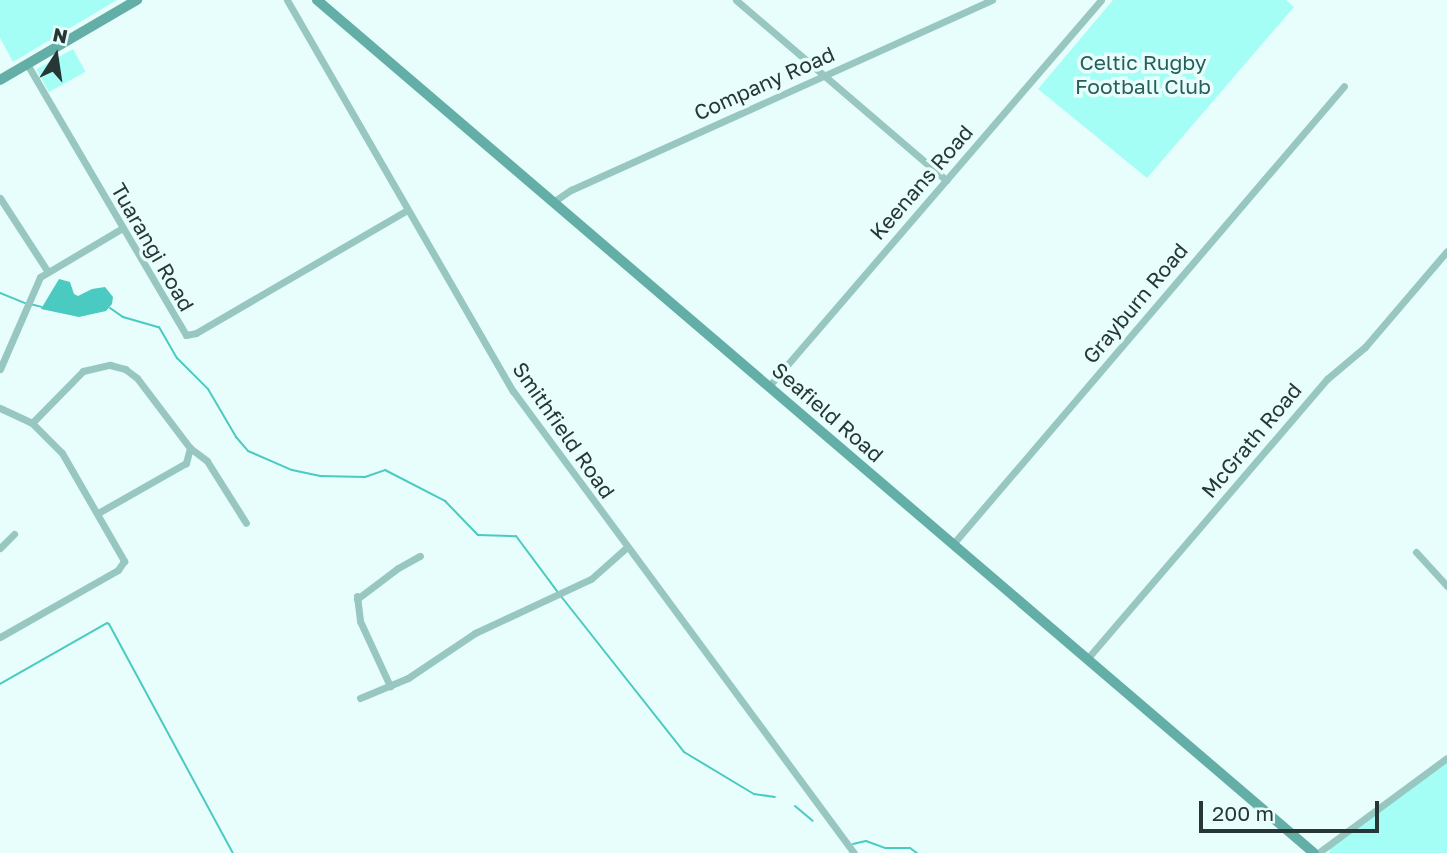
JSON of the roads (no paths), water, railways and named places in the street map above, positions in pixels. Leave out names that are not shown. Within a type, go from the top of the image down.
[{"type":"street","points":[[0,80],[137,0]]},
{"type":"street","name":"Smithfield Road","points":[[287,0],[513,391],[854,853]]},
{"type":"street","name":"Seafield Road","points":[[317,0],[1316,853]]},
{"type":"street","points":[[736,0],[946,180]]},
{"type":"street","name":"Company Road","points":[[553,202],[571,190],[992,0]]},
{"type":"street","name":"Keenans Road","points":[[769,386],[1101,0]]},
{"type":"street","name":"Tuarangi Road","points":[[27,64],[180,329],[189,336],[407,211]]},
{"type":"street","name":"Grayburn Road","points":[[953,544],[1344,86]]},
{"type":"street","points":[[0,198],[48,272]]},
{"type":"street","points":[[0,369],[29,297],[40,277],[121,229]]},
{"type":"street","name":"McGrath Road","points":[[1087,659],[1326,379],[1365,347],[1447,251]]},
{"type":"street","points":[[32,424],[83,371],[110,365],[125,369],[137,378],[190,447],[207,461],[246,523]]},
{"type":"street","points":[[0,408],[32,424],[62,453],[123,556],[123,565],[0,637]]},
{"type":"street","points":[[98,513],[186,463],[190,447]]},
{"type":"street","points":[[0,548],[14,534]]},
{"type":"street","points":[[360,698],[408,678],[475,633],[591,579],[627,547]]},
{"type":"street","points":[[1416,552],[1447,586]]},
{"type":"street","points":[[390,686],[360,621],[357,597],[420,556]]},
{"type":"street","points":[[1316,853],[1447,758]]},
{"type":"waterway","points":[[0,293],[25,303]]},
{"type":"waterway","points":[[30,304],[42,307]]},
{"type":"waterway","points":[[110,308],[123,317],[159,327],[177,358],[208,389],[236,437],[248,451],[292,470],[320,476],[365,477],[385,470],[445,501],[478,535],[516,536],[557,591]]},
{"type":"waterway","points":[[560,595],[684,752],[754,794],[775,797]]},
{"type":"waterway","points":[[0,684],[109,624],[233,853]]},
{"type":"waterway","points":[[795,806],[813,821]]},
{"type":"waterway","points":[[853,844],[866,841],[885,848],[910,848],[917,853]]},
{"type":"park label","name":"Celtic Rugby Football Club","points":[[1143,74]]}]
